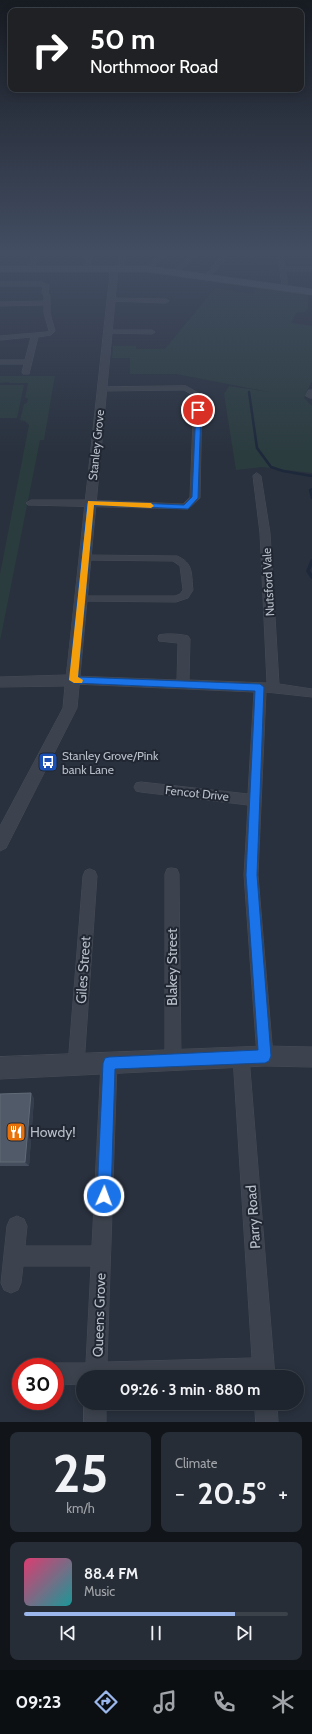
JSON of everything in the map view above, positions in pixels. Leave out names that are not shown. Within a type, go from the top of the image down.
[{"type":"street","points":[[0,338],[35,336],[51,333],[49,321]]},
{"type":"street","name":"Stanley Grove","points":[[0,843],[70,708],[109,321]]},
{"type":"street","points":[[108,332],[152,332]]},
{"type":"street","points":[[26,372],[35,336]]},
{"type":"street","points":[[0,362],[28,362]]},
{"type":"street","points":[[31,503],[90,503],[185,507],[195,498],[198,395],[186,388],[102,389]]},
{"type":"street","name":"Nutsford Vale","points":[[257,476],[265,533],[266,688],[254,800],[251,875],[265,1056]]},
{"type":"street","points":[[82,600],[176,599],[184,596],[188,590],[185,565],[181,560],[174,558],[85,558]]},
{"type":"street","points":[[163,638],[184,639],[183,684]]},
{"type":"street","points":[[0,682],[74,680],[266,688],[312,693]]},
{"type":"street","name":"Fencot Drive","points":[[140,787],[254,800]]},
{"type":"street","name":"Blakey Street","points":[[172,874],[173,1060]]},
{"type":"street","name":"Giles Street","points":[[76,1064],[90,876]]},
{"type":"street","points":[[0,1068],[265,1056],[312,1057]]},
{"type":"street","name":"Parry Road","points":[[241,1058],[264,1370]]},
{"type":"street","name":"Queens Grove","points":[[96,1370],[109,1063]]},
{"type":"street","points":[[10,1283],[16,1226]]},
{"type":"street","name":"Queens Grove","points":[[14,1256],[101,1256]]},
{"type":"street","name":"Queens Grove","points":[[64,1374],[76,1375]]},
{"type":"street","points":[[95,1410],[95,1422]]},
{"type":"street","points":[[266,1410],[267,1422]]},
{"type":"shaded area","points":[[188,321],[292,321],[291,323],[312,326],[312,381],[304,398],[312,406],[312,473],[262,467],[236,470],[224,394],[229,386],[269,392],[176,374],[130,374],[130,358],[112,358],[113,346],[136,346],[136,349],[165,349]]},
{"type":"shaded area","points":[[0,376],[55,376],[44,440],[40,440],[0,641],[0,574],[29,425],[25,421],[20,420],[24,404],[27,403],[28,398],[25,398],[28,383],[0,383]]},
{"type":"shaded area","points":[[0,385],[24,385],[17,418],[0,418]]},
{"type":"building","name":"Howdy!","points":[[31,1093],[25,1162],[0,1162],[0,1094]]},
{"type":"waterway","points":[[249,392],[257,448],[271,467],[283,471],[312,476]]},
{"type":"waterway","points":[[312,489],[310,490],[312,498]]},
{"type":"waterway","points":[[312,561],[308,571],[312,577]]},
{"type":"slow traffic","points":[[79,680],[74,680],[90,503],[151,506]]},
{"type":"place","name":"Stanley Grove/Pink bank Lane","points":[[48,762]]},
{"type":"place","name":"Howdy!","points":[[16,1132]]},
{"type":"route","points":[[104,1196],[109,1063],[265,1056],[251,875],[260,687],[74,680],[90,503],[185,507],[195,498],[198,410]]}]
